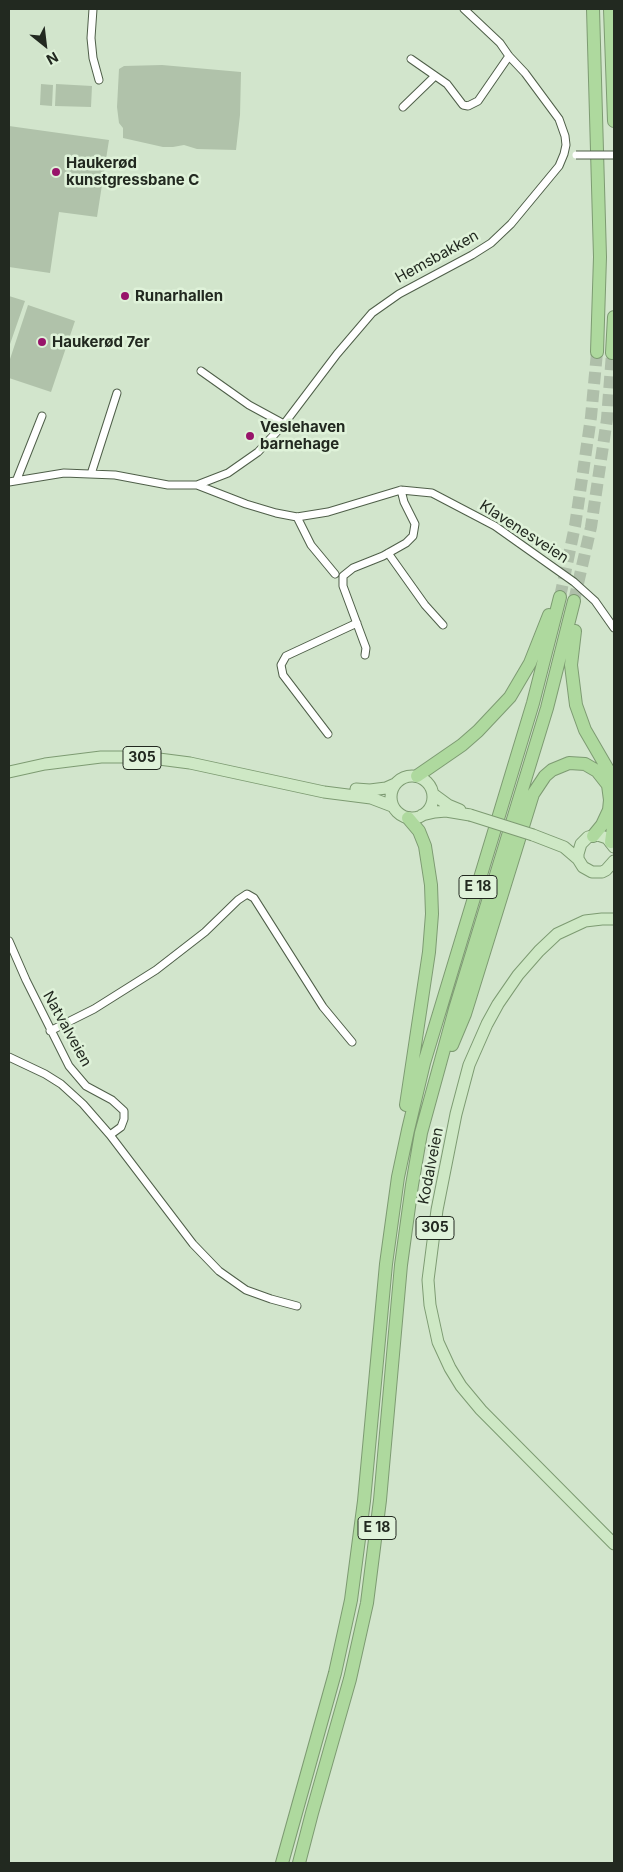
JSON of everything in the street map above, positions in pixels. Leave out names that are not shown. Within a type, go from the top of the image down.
[{"type":"highway","points":[[593,9],[600,257],[597,352]]},
{"type":"highway","points":[[610,9],[614,121]]},
{"type":"highway","points":[[612,353],[614,317]]},
{"type":"highway","name":"E 18","points":[[282,1863],[335,1674],[351,1600],[364,1501],[386,1264],[398,1177],[424,1063],[528,720],[557,597],[530,663],[510,697],[462,745],[417,776]]},
{"type":"highway","name":"E 18","points":[[299,1863],[350,1679],[367,1603],[380,1500],[400,1265],[422,1133],[452,1018],[545,716],[577,602],[571,665],[574,692],[580,718],[591,742],[614,780]]},
{"type":"highway","name":"E 18","points":[[422,1133],[430,1124],[447,1060],[465,1014],[532,799],[539,784],[552,770],[569,763],[578,763],[592,767],[604,778],[610,792],[609,810],[602,825],[588,838]]},
{"type":"highway","points":[[398,1177],[394,1165],[409,1086],[429,952],[432,914],[429,866],[425,846],[419,831],[408,818]]},
{"type":"highway","points":[[613,845],[614,820]]},
{"type":"main road","name":"305","points":[[9,772],[71,761],[130,757],[190,763],[324,792],[371,798],[392,806],[399,814],[408,818]]},
{"type":"main road","name":"305","points":[[275,781],[370,790],[386,788],[405,777],[417,776]]},
{"type":"main road","points":[[417,776],[426,781],[432,794],[448,805],[470,815],[564,847],[572,852],[583,867],[592,872],[602,872],[610,869],[614,861]]},
{"type":"main road","points":[[392,806],[390,795],[395,784]]},
{"type":"main road","points":[[422,815],[429,809],[432,794]]},
{"type":"main road","points":[[408,818],[446,811],[470,815]]},
{"type":"main road","points":[[533,835],[565,840],[603,836],[613,845]]},
{"type":"main road","points":[[578,859],[579,849],[588,838]]},
{"type":"main road","name":"Kodalveien","points":[[614,919],[585,921],[557,934],[518,975],[487,1024],[469,1065],[456,1114],[437,1210],[428,1280],[430,1305],[438,1342],[461,1386],[481,1410],[614,1544]]},
{"type":"street","points":[[92,9],[91,38],[98,80]]},
{"type":"street","points":[[464,9],[491,32],[509,56],[525,72],[558,119],[565,136],[564,154],[614,155]]},
{"type":"street","points":[[411,59],[446,84],[463,105],[468,106],[478,101],[509,56]]},
{"type":"street","points":[[403,107],[435,76]]},
{"type":"street","name":"Hemsbakken","points":[[197,485],[215,480],[244,463],[271,440],[337,354],[372,313],[399,294],[472,255],[490,243],[511,224],[549,180],[559,166],[564,154]]},
{"type":"street","points":[[201,372],[249,405],[284,424]]},
{"type":"street","points":[[91,474],[104,431],[114,408],[117,393]]},
{"type":"street","points":[[17,479],[42,416]]},
{"type":"street","name":"Klavenesveien","points":[[9,482],[17,479],[64,473],[115,475],[168,485],[197,485],[246,504],[297,517],[328,512],[401,490],[432,493],[495,526],[583,589],[595,601],[614,628]]},
{"type":"street","points":[[365,655],[366,648],[343,586],[343,576],[353,568],[406,543],[415,533],[415,524],[404,502],[401,490]]},
{"type":"street","points":[[297,517],[312,545],[334,574]]},
{"type":"street","points":[[388,553],[421,600],[443,625]]},
{"type":"street","points":[[328,734],[283,675],[281,665],[286,656],[357,623]]},
{"type":"street","points":[[50,1031],[94,1010],[156,970],[205,932],[238,900],[247,894],[254,898],[323,1007],[352,1042]]},
{"type":"street","name":"Natvalveien","points":[[9,941],[50,1031],[69,1066],[86,1086],[119,1105],[124,1111],[121,1127],[110,1135]]},
{"type":"street","points":[[9,1058],[32,1067],[61,1084],[83,1104],[110,1135],[193,1244],[219,1271],[233,1282],[252,1292],[297,1306]]},
{"type":"green space","points":[[162,65],[241,72],[240,115],[236,150],[197,149],[184,145],[163,147],[123,138],[123,128],[119,123],[117,107],[119,69],[124,66]]},
{"type":"green space","points":[[41,84],[53,85],[52,106],[40,105]]},
{"type":"green space","points":[[56,84],[92,86],[91,107],[55,106]]},
{"type":"green space","name":"Haukerød kunstgressbane C","points":[[9,126],[109,140],[97,217],[59,212],[50,273],[9,267]]},
{"type":"green space","points":[[9,296],[25,301],[9,347]]},
{"type":"green space","name":"Haukerød 7er","points":[[28,305],[75,321],[51,392],[9,378],[9,362]]},
{"type":"tunnel","points":[[560,597],[575,526],[591,417],[597,352]]},
{"type":"tunnel","points":[[574,601],[591,527],[607,419],[612,353]]},
{"type":"place","name":"Haukerød kunstgressbane C","points":[[56,172]]},
{"type":"place","name":"Runarhallen","points":[[125,296]]},
{"type":"place","name":"Haukerød 7er","points":[[42,342]]},
{"type":"place","name":"Veslehaven barnehage","points":[[250,436]]}]
